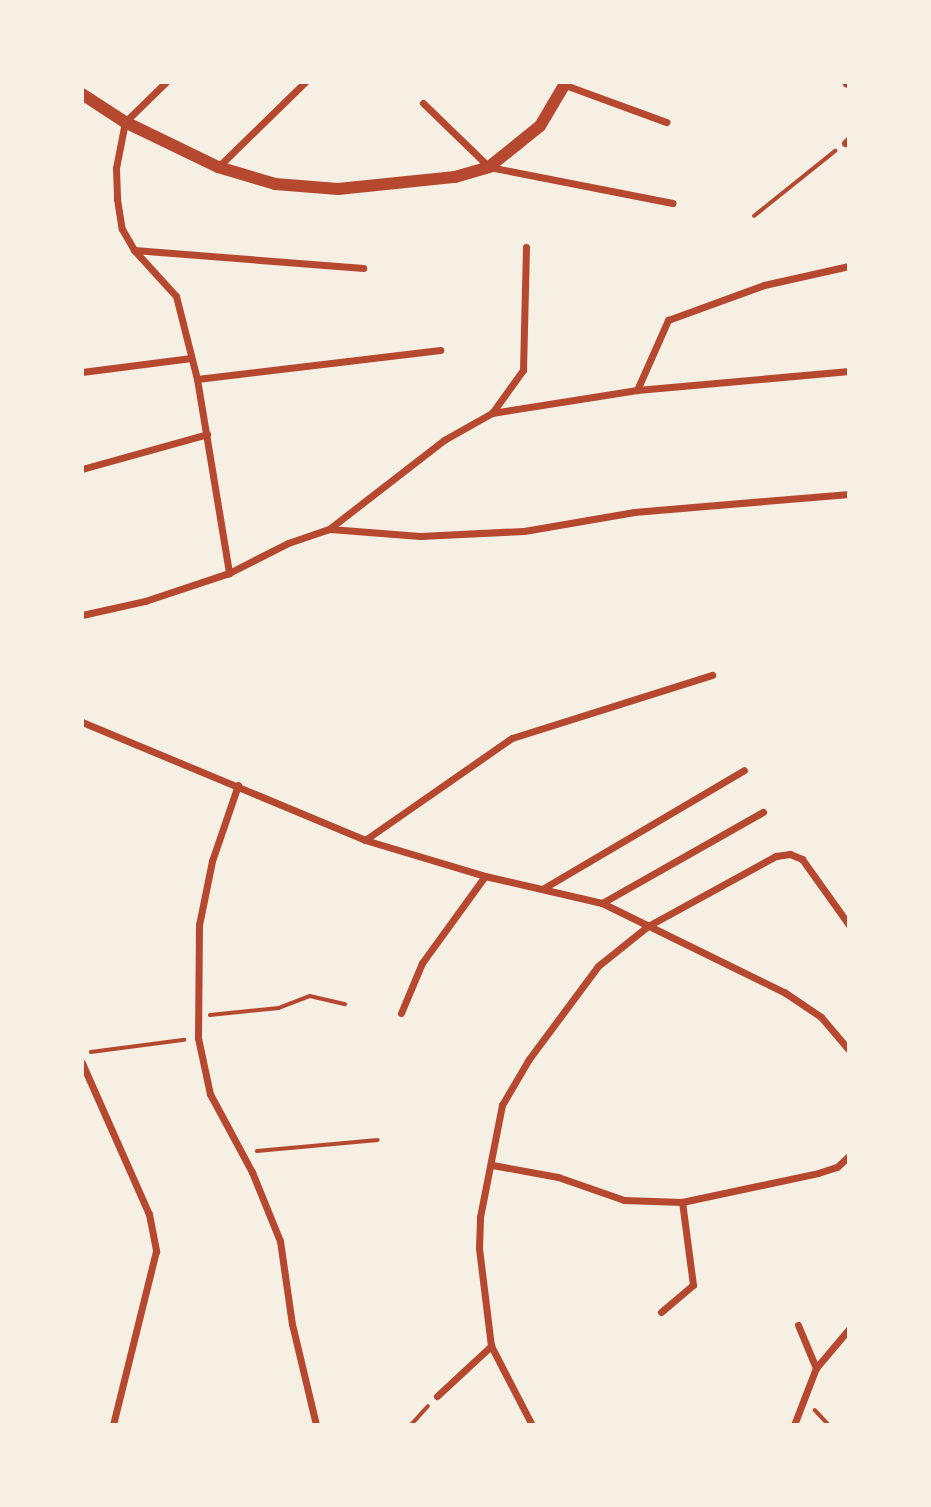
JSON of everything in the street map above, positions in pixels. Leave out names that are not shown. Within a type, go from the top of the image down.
[{"type":"street","points":[[166,82],[125,122],[116,168],[117,199],[122,229],[134,250],[176,296],[197,379],[229,573]]},
{"type":"street","points":[[218,167],[305,82]]},
{"type":"street","points":[[82,94],[125,122],[218,167],[275,184],[338,189],[455,177],[489,167],[540,126],[566,84],[666,122]]},
{"type":"street","points":[[423,103],[489,167],[672,203]]},
{"type":"street","points":[[492,413],[523,370],[526,247]]},
{"type":"street","points":[[134,250],[363,268]]},
{"type":"street","points":[[637,390],[668,320],[764,285],[849,265]]},
{"type":"street","points":[[197,379],[440,350]]},
{"type":"street","points":[[82,372],[191,358]]},
{"type":"street","points":[[82,615],[145,601],[229,573],[288,543],[329,529],[444,440],[492,413],[637,390],[849,371]]},
{"type":"street","points":[[82,469],[207,434]]},
{"type":"street","points":[[329,529],[420,536],[511,532],[648,511],[849,494]]},
{"type":"street","points":[[365,840],[512,738],[712,675]]},
{"type":"street","points":[[82,722],[239,785],[365,840],[485,876],[602,903],[784,992],[821,1017],[849,1050]]},
{"type":"street","points":[[544,888],[744,770]]},
{"type":"street","points":[[239,785],[212,861],[199,925],[198,1038],[210,1094],[241,1152],[280,1241],[292,1324],[316,1425]]},
{"type":"street","points":[[602,903],[763,812]]},
{"type":"street","points":[[532,1425],[491,1346],[479,1248],[480,1217],[502,1105],[529,1059],[598,966],[648,926],[776,856],[790,854],[802,859],[849,925]]},
{"type":"street","points":[[401,1013],[422,963],[485,876]]},
{"type":"street","points":[[82,1063],[149,1214],[156,1251],[111,1423]]},
{"type":"street","points":[[492,1165],[558,1177],[624,1200],[682,1202],[818,1173],[837,1167],[849,1156]]},
{"type":"street","points":[[661,1312],[692,1285],[682,1202]]},
{"type":"street","points":[[798,1325],[816,1367]]},
{"type":"street","points":[[794,1425],[806,1401],[816,1367],[849,1329]]},
{"type":"street","points":[[437,1396],[491,1346]]},
{"type":"path","points":[[754,216],[847,141]]},
{"type":"path","points":[[197,1016],[279,1008],[310,996],[345,1004]]},
{"type":"path","points":[[82,1054],[198,1038]]},
{"type":"path","points":[[241,1152],[378,1140]]},
{"type":"path","points":[[411,1425],[437,1396]]},
{"type":"path","points":[[806,1401],[829,1425]]}]
